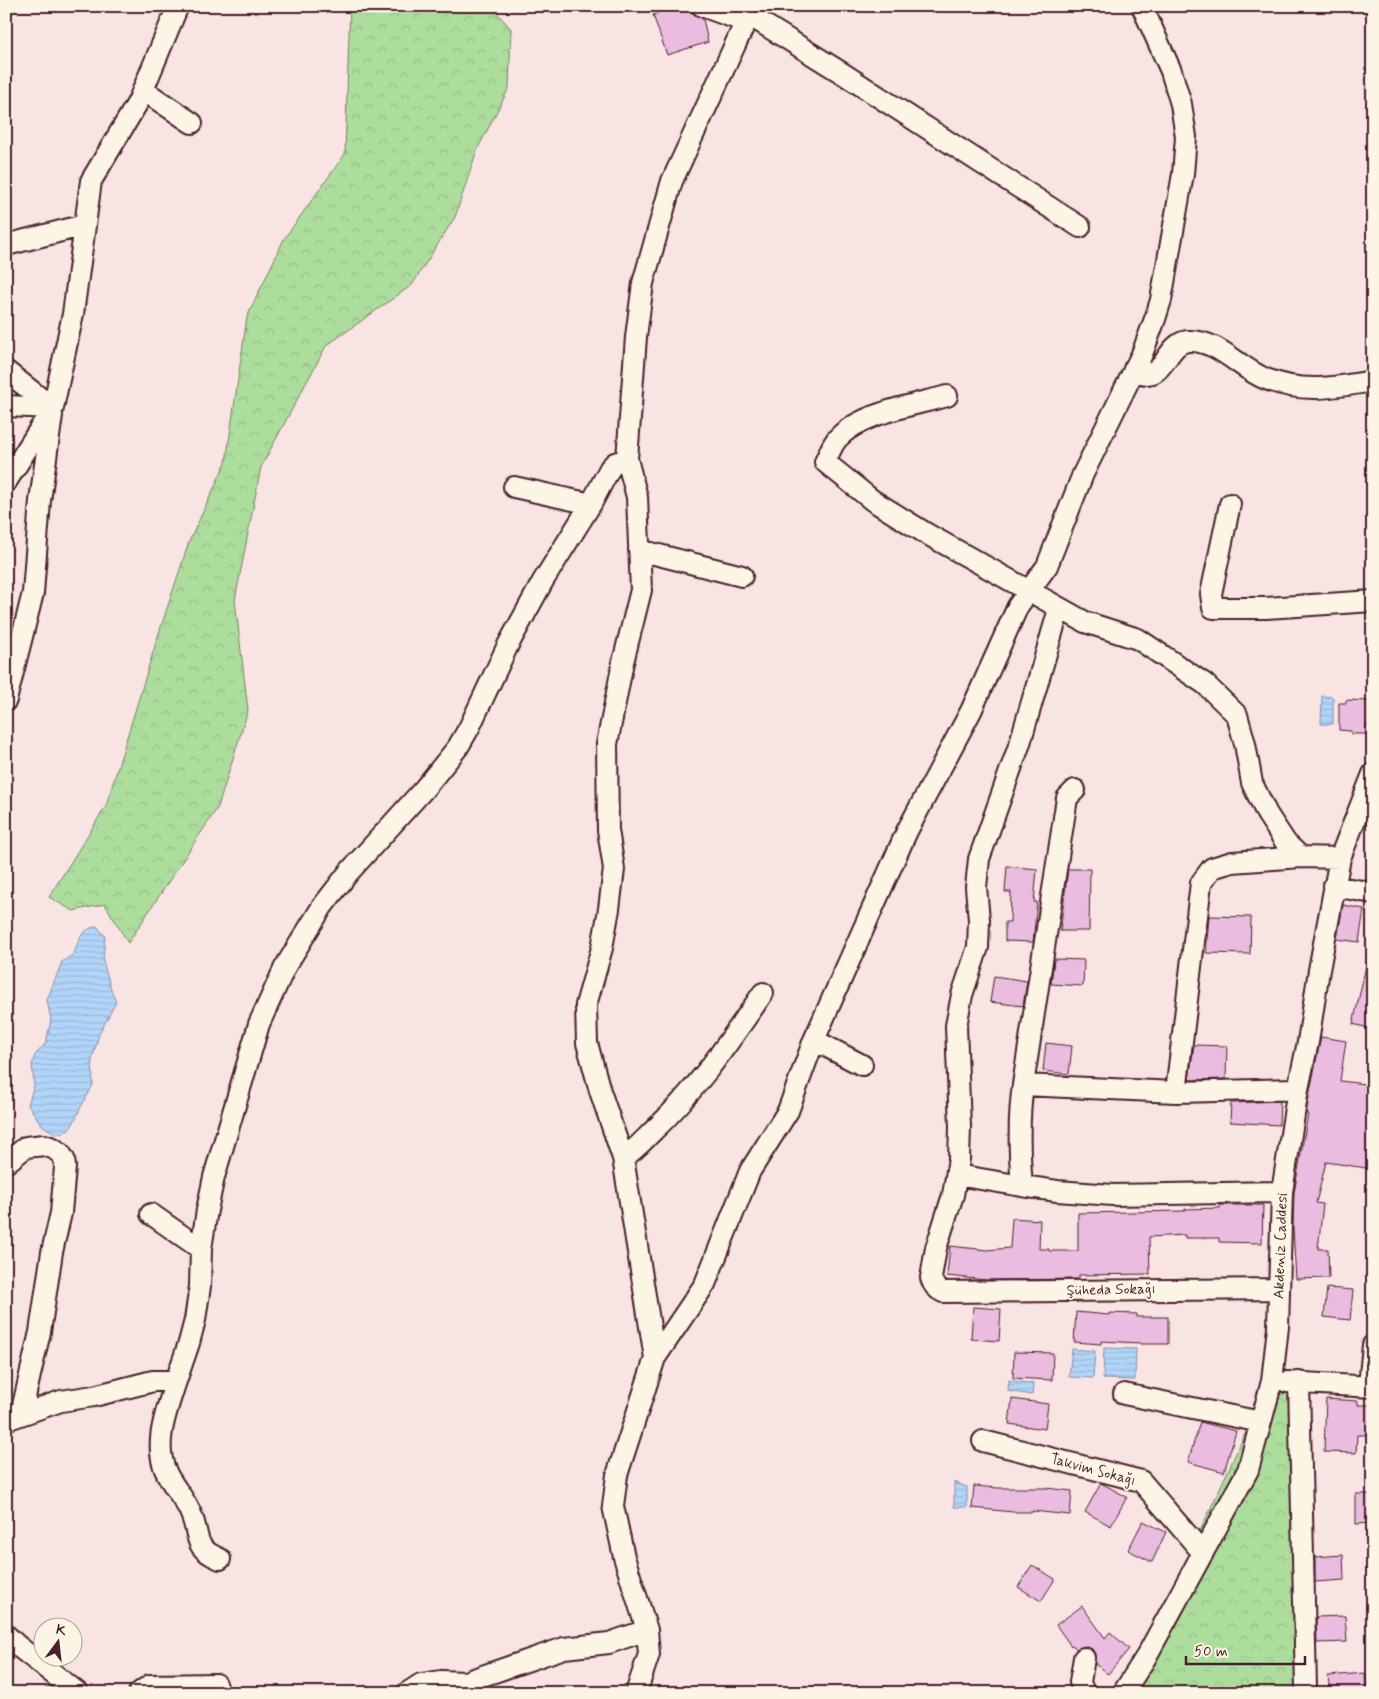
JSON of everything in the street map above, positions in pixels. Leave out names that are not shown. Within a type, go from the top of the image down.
[{"type":"street","points":[[6,700],[33,593],[40,501],[53,408],[73,314],[91,180],[138,102],[178,6]]},
{"type":"street","points":[[702,6],[750,15],[842,72],[1080,227]]},
{"type":"street","points":[[636,1693],[649,1654],[647,1630],[624,1557],[613,1506],[617,1474],[654,1358],[705,1284],[750,1172],[788,1110],[814,1040],[907,831],[971,711],[1018,606],[1047,566],[1086,467],[1148,338],[1161,300],[1186,156],[1186,137],[1181,104],[1171,71],[1142,6]]},
{"type":"street","points":[[654,1358],[623,1158],[600,1090],[587,1043],[586,1005],[602,948],[614,869],[608,830],[607,744],[623,662],[641,590],[637,497],[627,459],[636,337],[643,283],[672,181],[750,15]]},
{"type":"street","points":[[143,90],[192,123]]},
{"type":"street","points":[[6,245],[85,225]]},
{"type":"street","points":[[1134,369],[1144,374],[1156,372],[1178,344],[1194,341],[1219,349],[1248,370],[1265,379],[1282,384],[1318,389],[1373,382]]},
{"type":"street","points":[[6,371],[53,408]]},
{"type":"street","points":[[946,396],[880,414],[855,424],[837,439],[825,462],[872,500],[927,534],[1085,622],[1138,638],[1205,684],[1237,715],[1245,744],[1252,783],[1267,814],[1286,843],[1301,857]]},
{"type":"street","points":[[6,406],[53,408]]},
{"type":"street","points":[[6,482],[53,408]]},
{"type":"street","points":[[220,1559],[209,1554],[201,1547],[189,1508],[166,1472],[162,1458],[161,1440],[176,1381],[195,1320],[200,1286],[201,1249],[209,1202],[229,1125],[259,1024],[285,966],[322,907],[349,872],[424,789],[458,747],[527,609],[591,504],[610,468],[615,463],[627,459]]},
{"type":"street","points":[[514,486],[591,504]]},
{"type":"street","points":[[1230,504],[1211,594],[1213,608],[1266,608],[1373,601]]},
{"type":"street","points":[[639,550],[742,576]]},
{"type":"street","points":[[1059,609],[1020,743],[979,859],[976,887],[979,920],[978,947],[962,995],[956,1026],[960,1127],[957,1175],[1058,1191],[1113,1195],[1282,1192]]},
{"type":"street","name":"Akdeniz Caddesi","points":[[1123,1693],[1146,1657],[1248,1470],[1272,1381],[1278,1327],[1282,1192],[1334,886],[1340,858],[1373,774]]},
{"type":"street","points":[[1022,1186],[1019,1157],[1019,1111],[1067,798],[1075,790]]},
{"type":"street","points":[[1176,1092],[1201,883],[1212,868],[1232,862],[1301,857],[1340,858]]},
{"type":"street","points":[[1334,886],[1373,893]]},
{"type":"street","points":[[623,1158],[631,1153],[661,1124],[696,1086],[726,1047],[763,993]]},
{"type":"street","points":[[814,1040],[862,1065]]},
{"type":"street","points":[[1023,1085],[1176,1092],[1298,1089]]},
{"type":"street","points":[[6,1163],[26,1147],[44,1145],[60,1153],[64,1159],[65,1166],[61,1213],[52,1252],[40,1332],[14,1417]]},
{"type":"street","name":"Şüheda Sokağı","points":[[957,1175],[936,1248],[931,1278],[935,1287],[943,1292],[1279,1289]]},
{"type":"street","points":[[151,1214],[201,1249]]},
{"type":"street","points":[[1272,1381],[1371,1386],[1373,1345]]},
{"type":"street","points":[[14,1417],[62,1401],[94,1396],[152,1382],[176,1381]]},
{"type":"street","points":[[1299,1382],[1306,1688]]},
{"type":"street","points":[[1124,1394],[1261,1422]]},
{"type":"street","name":"Takvim Sokağı","points":[[983,1441],[1141,1481],[1204,1552]]},
{"type":"street","points":[[407,1693],[420,1684],[441,1681],[465,1682],[475,1686],[564,1648],[609,1643],[647,1630]]},
{"type":"street","points":[[6,1635],[78,1693]]},
{"type":"street","points":[[1084,1658],[1080,1682],[1084,1693]]},
{"type":"street","points":[[139,1693],[150,1685],[216,1684],[219,1693]]},
{"type":"green space","points":[[350,6],[400,6],[408,11],[428,6],[491,6],[511,29],[509,88],[477,150],[455,217],[412,285],[326,346],[261,467],[235,600],[248,710],[218,807],[128,943],[105,904],[73,911],[49,897],[106,806],[189,542],[226,462],[247,317],[284,239],[345,154]]},
{"type":"green space","points":[[1296,1387],[1309,1680],[1277,1693],[1125,1693],[1258,1406]]},
{"type":"water","points":[[1322,696],[1333,697],[1333,724],[1321,724]]},
{"type":"water","points":[[97,926],[105,936],[103,961],[116,1002],[99,1034],[92,1060],[93,1085],[72,1126],[64,1133],[56,1134],[42,1125],[28,1105],[34,1085],[32,1065],[35,1055],[46,1043],[51,1020],[47,1000],[62,962],[74,954],[79,940],[84,933]]},
{"type":"water","points":[[1104,1348],[1136,1349],[1135,1380],[1103,1379]]},
{"type":"water","points":[[1072,1349],[1095,1351],[1093,1378],[1069,1377]]},
{"type":"water","points":[[1009,1380],[1033,1384],[1032,1395],[1008,1391]]},
{"type":"water","points":[[954,1482],[967,1487],[967,1507],[954,1507]]},
{"type":"building","points":[[676,6],[681,6],[703,19],[708,42],[667,55],[653,15]]},
{"type":"building","points":[[1346,700],[1369,701],[1369,726],[1366,726],[1366,734],[1351,734],[1351,731],[1339,730],[1339,703],[1346,703]]},
{"type":"building","points":[[1007,866],[1037,869],[1034,902],[1037,902],[1033,942],[1005,941],[1005,922],[1010,922],[1011,892],[1005,892]]},
{"type":"building","points":[[1068,869],[1090,869],[1089,931],[1060,931]]},
{"type":"building","points":[[1343,905],[1364,909],[1359,942],[1337,939]]},
{"type":"building","points":[[1209,916],[1251,917],[1250,954],[1206,953]]},
{"type":"building","points":[[1054,959],[1084,960],[1083,986],[1051,984]]},
{"type":"building","points":[[1367,961],[1373,961],[1373,1029],[1353,1024]]},
{"type":"building","points":[[994,976],[1027,981],[1023,1006],[990,1002]]},
{"type":"building","points":[[1321,1037],[1346,1041],[1340,1081],[1373,1085],[1370,1131],[1373,1132],[1373,1169],[1326,1162],[1316,1203],[1323,1204],[1318,1249],[1328,1249],[1329,1278],[1296,1279],[1293,1229],[1294,1193],[1308,1114],[1306,1114]]},
{"type":"building","points":[[1046,1043],[1072,1046],[1069,1074],[1043,1071]]},
{"type":"building","points":[[1194,1045],[1227,1046],[1226,1079],[1189,1080]]},
{"type":"building","points":[[1280,1101],[1279,1125],[1230,1122],[1231,1103]]},
{"type":"building","points":[[1220,1205],[1263,1205],[1262,1243],[1219,1242],[1219,1238],[1185,1238],[1185,1235],[1149,1237],[1150,1274],[1079,1275],[1079,1279],[986,1280],[947,1276],[950,1246],[987,1250],[1010,1248],[1012,1218],[1040,1220],[1039,1249],[1078,1251],[1078,1213],[1185,1211],[1185,1209],[1220,1208]]},
{"type":"building","points":[[1327,1288],[1353,1290],[1350,1320],[1324,1317]]},
{"type":"building","points":[[973,1307],[1001,1309],[999,1341],[971,1339]]},
{"type":"building","points":[[1076,1312],[1109,1315],[1109,1313],[1137,1314],[1137,1317],[1168,1317],[1168,1344],[1101,1341],[1101,1344],[1074,1342]]},
{"type":"building","points":[[1014,1352],[1053,1353],[1052,1380],[1013,1378]]},
{"type":"building","points":[[1012,1399],[1048,1404],[1045,1429],[1009,1424]]},
{"type":"building","points":[[1326,1399],[1358,1401],[1358,1405],[1373,1405],[1373,1435],[1357,1435],[1356,1453],[1324,1452]]},
{"type":"building","points":[[1200,1422],[1236,1431],[1224,1472],[1188,1462]]},
{"type":"building","points":[[1101,1483],[1127,1497],[1111,1526],[1085,1512]]},
{"type":"building","points":[[974,1486],[1046,1488],[1072,1491],[1070,1515],[972,1508]]},
{"type":"building","points":[[1356,1494],[1373,1494],[1373,1523],[1356,1524]]},
{"type":"building","points":[[1143,1521],[1166,1532],[1152,1562],[1128,1550]]},
{"type":"building","points":[[1343,1555],[1344,1580],[1315,1582],[1315,1557]]},
{"type":"building","points":[[1032,1565],[1055,1579],[1041,1601],[1018,1587]]},
{"type":"building","points":[[1082,1606],[1105,1638],[1110,1632],[1129,1649],[1108,1674],[1095,1664],[1095,1654],[1092,1649],[1085,1646],[1077,1649],[1071,1646],[1056,1625]]},
{"type":"building","points":[[1345,1616],[1347,1642],[1317,1643],[1316,1617]]},
{"type":"building","points":[[1365,1673],[1367,1693],[1330,1693],[1328,1676]]}]
